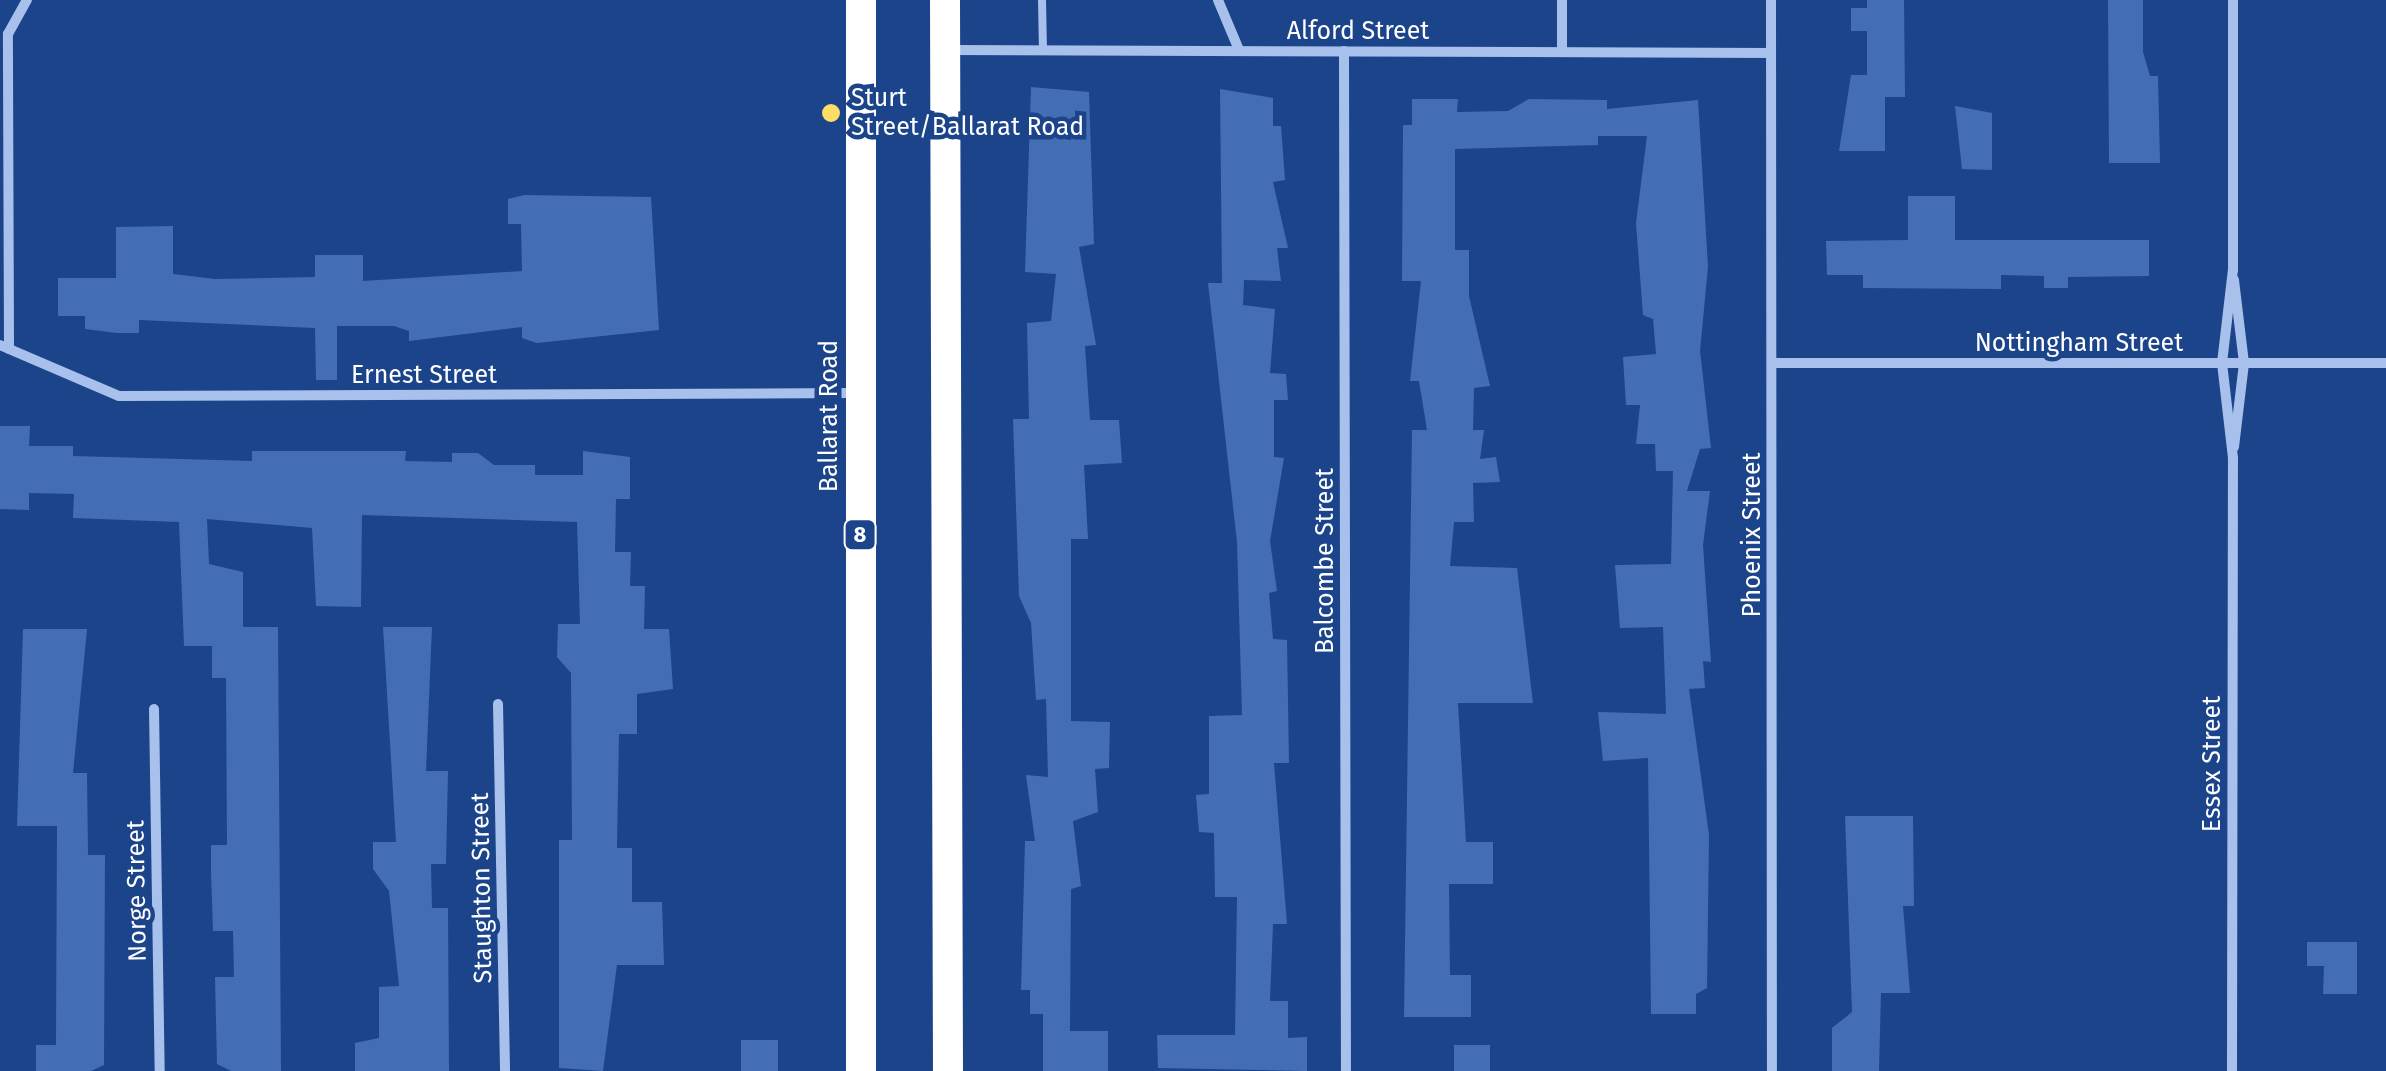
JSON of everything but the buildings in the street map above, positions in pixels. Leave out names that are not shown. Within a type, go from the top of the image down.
[{"type":"highway","name":"Ballarat Road","points":[[861,0],[861,1071]]},
{"type":"highway","points":[[945,0],[948,1071]]},
{"type":"street","points":[[4,347],[8,34],[27,0]]},
{"type":"street","points":[[1218,0],[1239,50]]},
{"type":"street","points":[[1562,0],[1562,52]]},
{"type":"street","name":"Phoenix Street","points":[[1771,0],[1772,1071]]},
{"type":"street","name":"Essex Street","points":[[2233,0],[2232,270],[2222,362],[2233,458]]},
{"type":"street","name":"Alford Street","points":[[945,50],[1771,53]]},
{"type":"street","name":"Balcombe Street","points":[[1344,51],[1346,1071]]},
{"type":"street","name":"Essex Street","points":[[2232,270],[2244,363],[2233,458],[2232,1071]]},
{"type":"street","name":"Ernest Street","points":[[4,347],[119,396],[859,393]]},
{"type":"street","name":"Nottingham Street","points":[[1772,363],[2386,362]]},
{"type":"street","name":"Staughton Street","points":[[498,704],[505,1071]]},
{"type":"street","name":"Norge Street","points":[[154,710],[160,1071]]},
{"type":"lane","points":[[1042,0],[1043,50]]},
{"type":"place","name":"Sturt Street/Ballarat Road","points":[[831,113]]}]
